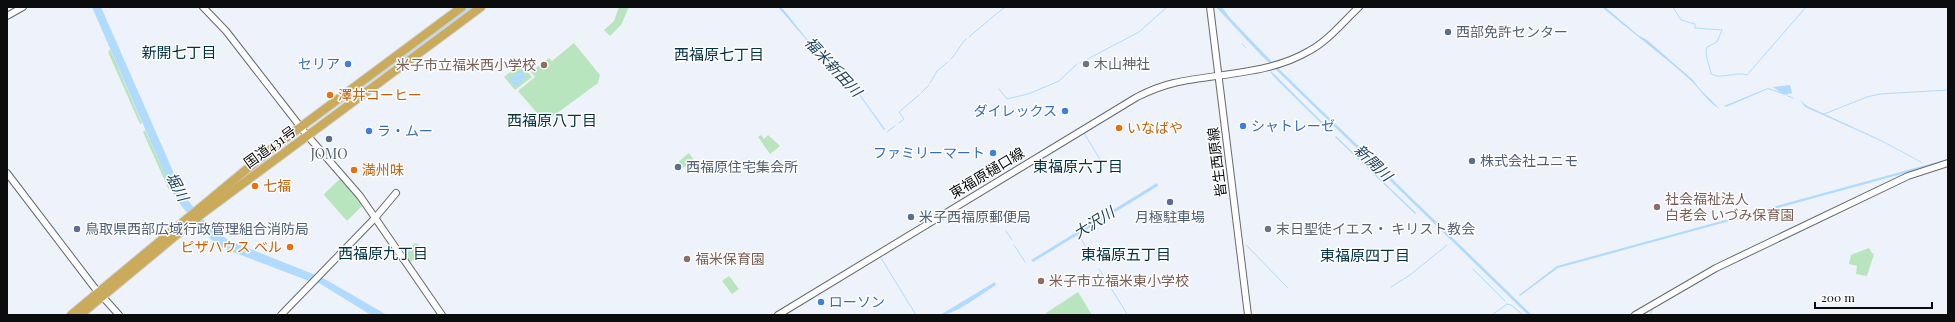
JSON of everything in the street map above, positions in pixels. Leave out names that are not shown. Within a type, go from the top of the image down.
[{"type":"highway","name":"国道431号","points":[[201,211],[301,127],[462,7]]},
{"type":"highway","name":"国道431号","points":[[71,315],[100,294],[189,220],[481,7]]},
{"type":"highway","name":"国道431号","points":[[80,315],[100,294]]},
{"type":"street","points":[[7,16],[23,7]]},
{"type":"street","points":[[203,7],[226,31],[301,127],[360,196],[442,315]]},
{"type":"street","name":"皆生西原線","points":[[1210,7],[1248,315]]},
{"type":"street","name":"東福原樋口線","points":[[778,315],[1137,96],[1170,84],[1273,66],[1311,50],[1359,7]]},
{"type":"street","points":[[1635,315],[1716,268],[1908,176],[1948,163]]},
{"type":"street","points":[[7,173],[100,294],[119,315]]},
{"type":"street","points":[[281,315],[375,218],[396,193]]},
{"type":"green space","points":[[619,7],[629,7],[621,25],[610,36],[604,30],[614,21]]},
{"type":"green space","points":[[574,43],[600,75],[598,83],[545,122],[518,91],[535,77],[531,72],[549,58],[552,61]]},
{"type":"green space","points":[[110,49],[142,123],[140,124],[108,52]]},
{"type":"green space","points":[[522,63],[528,67],[525,69],[532,77],[515,90],[504,77]]},
{"type":"green space","points":[[145,130],[171,188],[169,190],[143,132]]},
{"type":"green space","points":[[761,135],[764,139],[768,135],[780,146],[770,154],[758,137]]},
{"type":"green space","points":[[689,153],[694,160],[683,168],[678,162]]},
{"type":"green space","points":[[340,179],[363,205],[347,221],[324,195]]},
{"type":"green space","points":[[415,243],[418,244],[424,253],[409,263],[404,253]]},
{"type":"green space","points":[[1869,248],[1874,254],[1867,276],[1856,274],[1857,266],[1849,264],[1851,255]]},
{"type":"green space","points":[[729,276],[739,289],[732,294],[722,281]]},
{"type":"green space","points":[[1078,292],[1092,315],[1047,315],[1046,313]]},
{"type":"water","name":"堀川","points":[[92,7],[101,7],[183,194],[210,228],[230,241],[323,278],[387,315],[371,315],[319,283],[317,284],[217,246],[183,208],[173,193]]},
{"type":"water","points":[[469,7],[473,7],[267,158],[264,163],[263,161],[227,190],[267,157]]},
{"type":"water","points":[[778,7],[783,9],[807,39],[848,78],[885,129],[884,130],[850,82],[810,44]]},
{"type":"water","name":"新開川","points":[[1216,7],[1222,7],[1230,18],[1278,68],[1532,315],[1528,315],[1260,54]]},
{"type":"water","points":[[1602,7],[1605,7],[1638,35],[1647,40],[1693,80],[1720,109],[1715,106],[1677,68]]},
{"type":"water","points":[[521,70],[526,78],[515,87],[509,79]]},
{"type":"water","points":[[1271,71],[1331,131],[1330,132],[1277,80],[1270,72]]},
{"type":"water","points":[[1790,85],[1792,93],[1785,95],[1768,89],[1726,107],[1724,106],[1768,88],[1780,92],[1773,87]]},
{"type":"water","points":[[1800,100],[1807,106],[1881,140],[1924,164],[1881,141],[1805,107]]},
{"type":"water","points":[[1336,136],[1416,213],[1415,214],[1335,137]]},
{"type":"water","points":[[1948,159],[1948,161],[1913,171],[1558,268],[1520,296],[1519,295],[1557,266]]},
{"type":"water","name":"大沢川","points":[[1157,183],[1158,186],[1033,262],[1031,260]]},
{"type":"water","points":[[995,282],[996,285],[969,303],[946,314],[940,315]]},
{"type":"waterway","points":[[990,19],[1005,7]]},
{"type":"waterway","points":[[1080,63],[1139,32],[1167,7]]},
{"type":"waterway","points":[[1673,7],[1681,20],[1695,24],[1695,28],[1722,30],[1717,42],[1707,47],[1706,51],[1711,74],[1715,76],[1738,74],[1747,75],[1806,7]]},
{"type":"waterway","points":[[969,37],[989,20]]},
{"type":"waterway","points":[[951,59],[966,39]]},
{"type":"waterway","points":[[1242,44],[1246,48]]},
{"type":"waterway","points":[[930,83],[937,71],[948,62]]},
{"type":"waterway","points":[[999,89],[1007,99],[1028,94],[1059,81],[1077,64]]},
{"type":"waterway","points":[[921,93],[929,85]]},
{"type":"waterway","points":[[1824,114],[1867,97],[1880,94],[1948,90]]},
{"type":"waterway","points":[[899,123],[904,119],[899,112],[919,95]]},
{"type":"waterway","points":[[1788,96],[1793,98]]},
{"type":"waterway","points":[[887,132],[895,126]]},
{"type":"waterway","points":[[1084,133],[1104,166]]},
{"type":"waterway","points":[[1006,231],[1012,240]]},
{"type":"waterway","name":"大沢川","points":[[1080,237],[1095,262]]},
{"type":"waterway","points":[[1014,245],[1025,262]]},
{"type":"waterway","points":[[1246,245],[1288,288]]},
{"type":"waterway","points":[[1391,287],[1410,275],[1447,245]]},
{"type":"waterway","points":[[881,258],[916,315]]},
{"type":"waterway","points":[[1099,269],[1109,284]]},
{"type":"waterway","points":[[1473,269],[1505,301]]},
{"type":"waterway","points":[[1111,288],[1127,314]]},
{"type":"waterway","points":[[1492,315],[1507,304],[1511,305],[1523,315]]},
{"type":"waterway","points":[[1650,315],[1653,308]]},
{"type":"place","name":"西部免許センター","points":[[1448,32]]},
{"type":"place","name":"セリア","points":[[348,64]]},
{"type":"place","name":"木山神社","points":[[1086,64]]},
{"type":"place","name":"米子市立福米西小学校","points":[[544,65]]},
{"type":"place","name":"澤井コーヒー","points":[[330,95]]},
{"type":"place","name":"ダイレックス","points":[[1065,111]]},
{"type":"place","name":"シャトレーゼ","points":[[1243,126]]},
{"type":"place","name":"いなばや","points":[[1119,128]]},
{"type":"place","name":"ラ・ムー","points":[[369,131]]},
{"type":"place","name":"JOMO","points":[[329,139]]},
{"type":"place","name":"ファミリーマート","points":[[993,153]]},
{"type":"place","name":"株式会社ユニモ","points":[[1472,161]]},
{"type":"place","name":"西福原住宅集会所","points":[[678,167]]},
{"type":"place","name":"満州味","points":[[354,170]]},
{"type":"place","name":"七福","points":[[255,186]]},
{"type":"place","name":"月極駐車場","points":[[1170,202]]},
{"type":"place","name":"社会福祉法人 白老会 いづみ保育園","points":[[1657,207]]},
{"type":"place","name":"米子西福原郵便局","points":[[911,217]]},
{"type":"place","name":"鳥取県西部広域行政管理組合消防局","points":[[77,229]]},
{"type":"place","name":"末日聖徒イエス・ キリスト教会","points":[[1268,229]]},
{"type":"place","name":"ピザハウス ベル","points":[[290,247]]},
{"type":"place","name":"福米保育園","points":[[687,259]]},
{"type":"place","name":"米子市立福米東小学校","points":[[1041,281]]},
{"type":"place","name":"ローソン","points":[[821,302]]},
{"type":"district","name":"新開七丁目","points":[[179,53]]},
{"type":"district","name":"西福原七丁目","points":[[719,55]]},
{"type":"district","name":"西福原八丁目","points":[[552,121]]},
{"type":"district","name":"東福原六丁目","points":[[1078,167]]},
{"type":"district","name":"西福原九丁目","points":[[383,254]]},
{"type":"district","name":"東福原五丁目","points":[[1126,255]]},
{"type":"district","name":"東福原四丁目","points":[[1365,256]]},
{"type":"water label","name":"福米新田川","points":[[833,67]]}]
